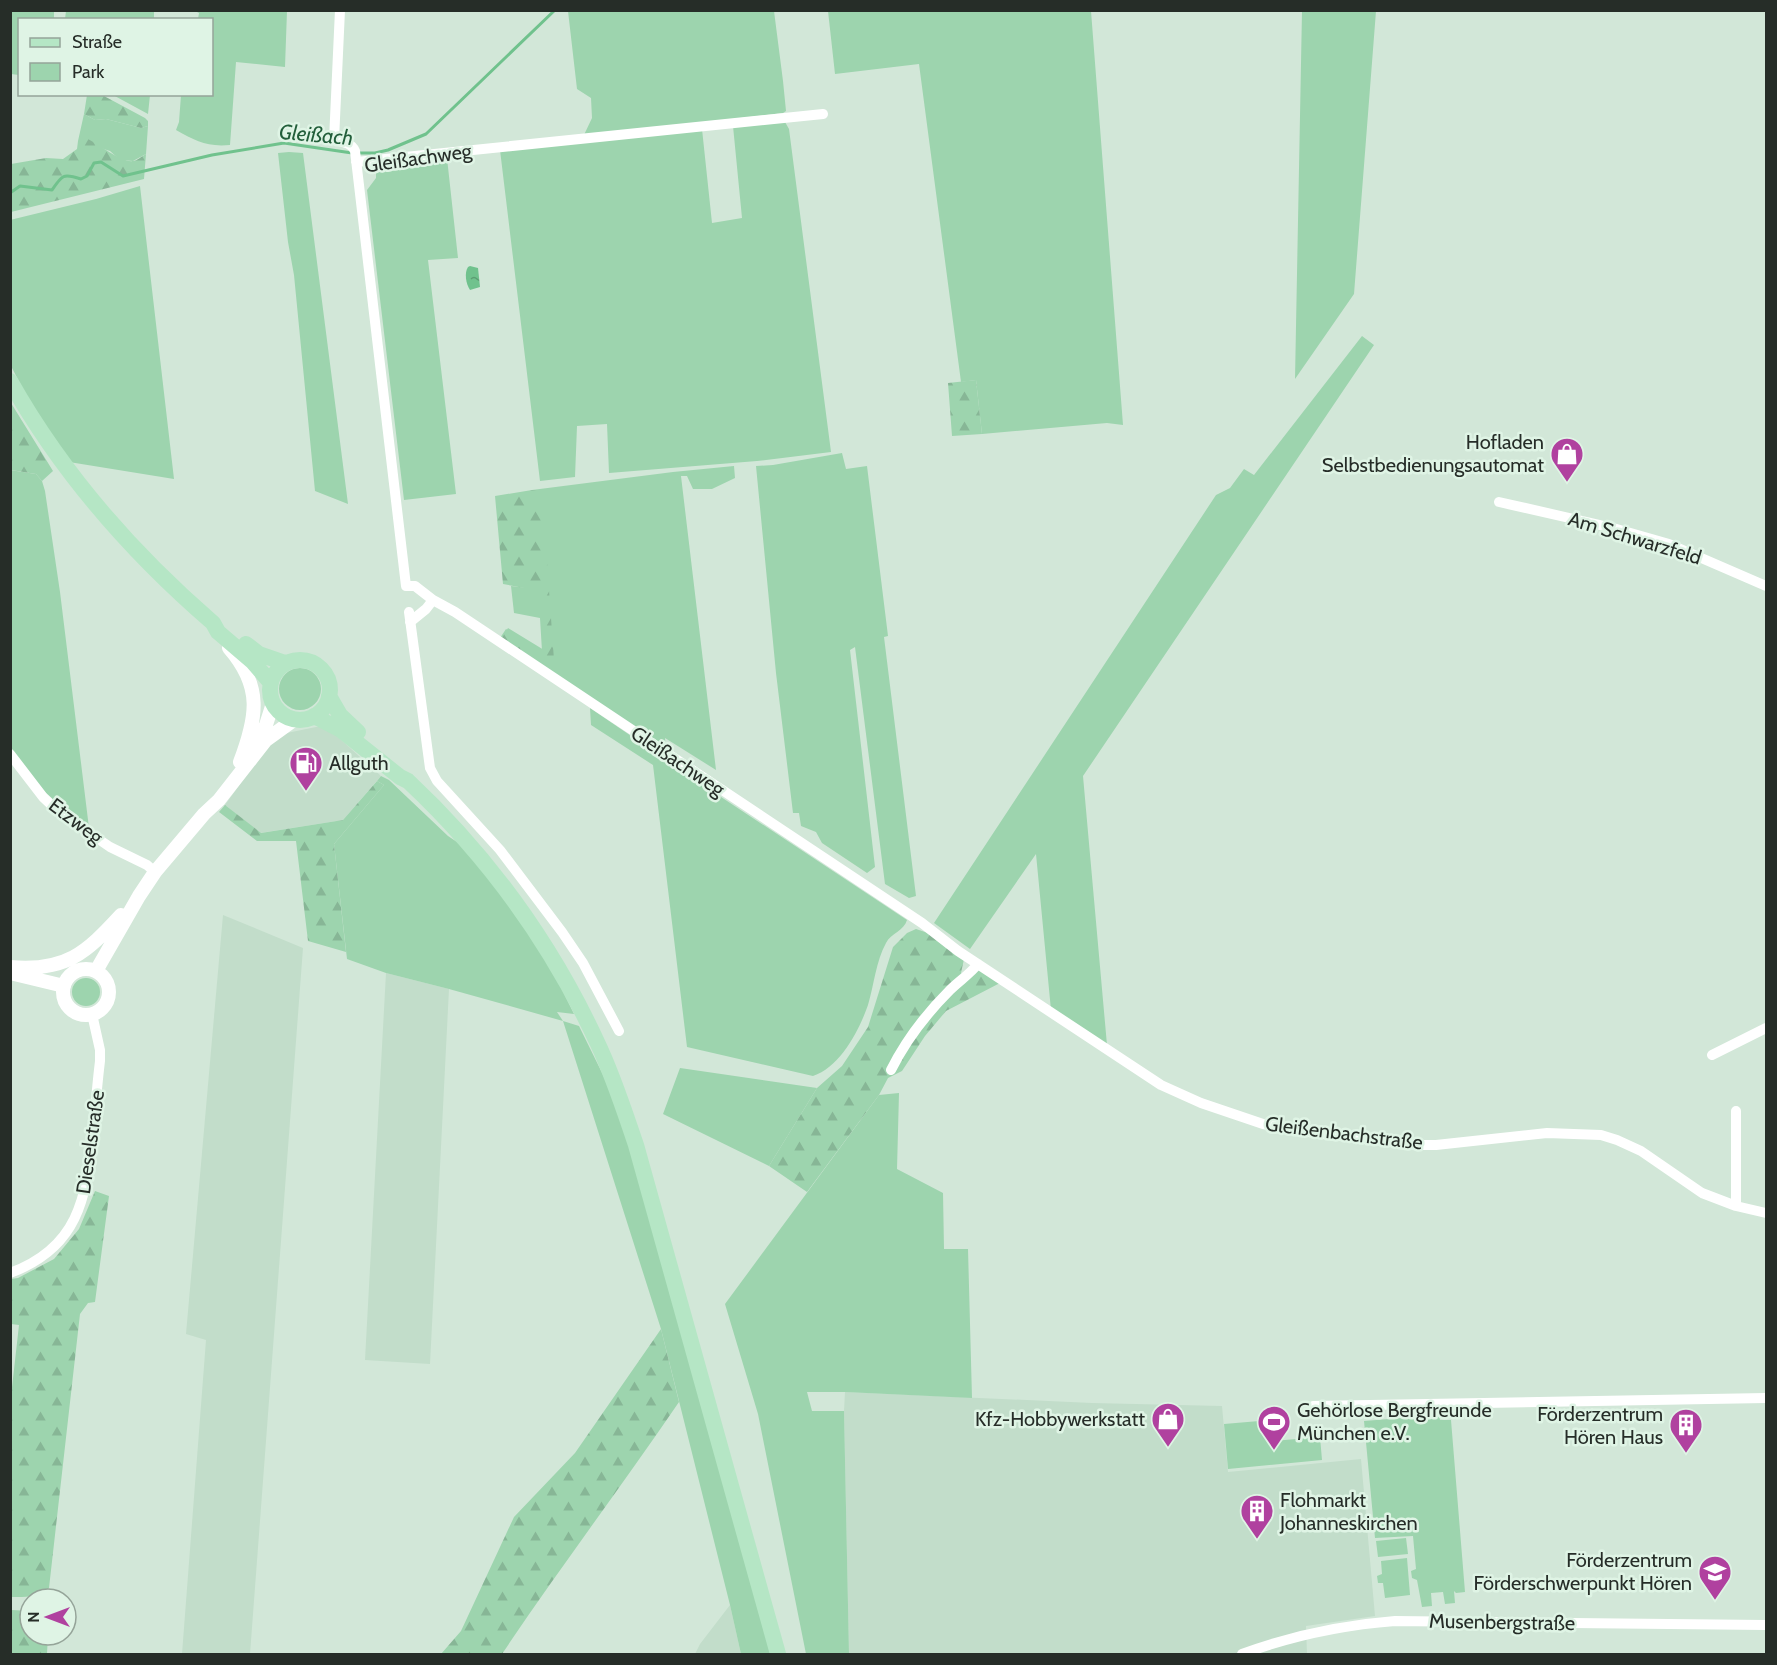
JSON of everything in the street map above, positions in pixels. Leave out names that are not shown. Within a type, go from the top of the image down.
[{"type":"main road","points":[[10,381],[49,444],[97,508],[156,572],[254,662],[271,683]]},
{"type":"main road","points":[[215,627],[222,626],[259,654],[285,663]]},
{"type":"main road","points":[[307,660],[318,665],[325,674],[329,684],[329,696],[321,711],[314,716],[295,719],[279,711],[273,703],[270,693],[271,683],[276,672],[285,663],[307,660]]},
{"type":"main road","points":[[329,696],[340,715],[403,772],[408,781],[457,831],[511,895],[544,943],[598,1043],[616,1087],[643,1167],[778,1654]]},
{"type":"main road","points":[[314,716],[340,730],[408,781]]},
{"type":"street","points":[[340,10],[334,140],[350,144],[356,156]]},
{"type":"street","name":"Gleißachweg","points":[[823,114],[356,156],[405,578],[406,586],[415,586],[455,612],[922,923]]},
{"type":"street","name":"Am Schwarzfeld","points":[[1499,502],[1612,528],[1668,544],[1767,586]]},
{"type":"street","points":[[434,600],[426,609],[410,617],[430,768],[437,781],[500,850],[562,932],[583,963],[619,1031]]},
{"type":"street","points":[[215,627],[220,638],[236,656],[247,674],[252,689],[254,722],[240,762]]},
{"type":"street","points":[[204,814],[215,795],[256,742],[266,725],[273,703]]},
{"type":"street","points":[[96,971],[138,896],[155,872],[204,814],[219,800],[266,740],[295,719]]},
{"type":"street","name":"Etzweg","points":[[10,754],[43,797],[59,812],[110,847],[147,865],[155,872]]},
{"type":"street","points":[[10,967],[40,968],[79,956],[138,896]]},
{"type":"street","name":"Gleißenbachstraße","points":[[922,923],[978,964],[1161,1085],[1201,1103],[1263,1124],[1309,1132],[1419,1144],[1436,1145],[1547,1133],[1601,1135],[1641,1151],[1702,1193],[1736,1206],[1767,1213]]},
{"type":"street","points":[[891,1070],[929,1013],[978,964]]},
{"type":"street","points":[[83,969],[96,971],[106,981],[109,994],[104,1006],[86,1015],[73,1011],[64,1000],[66,980],[76,971],[83,969]]},
{"type":"street","points":[[10,973],[64,986]]},
{"type":"street","name":"Dieselstraße","points":[[10,1273],[43,1257],[60,1242],[81,1205],[90,1165],[100,1061],[100,1050],[92,1014]]},
{"type":"street","points":[[1712,1055],[1767,1028]]},
{"type":"street","points":[[1736,1111],[1736,1206]]},
{"type":"street","points":[[1312,1406],[1767,1398]]},
{"type":"street","name":"Musenbergstraße","points":[[1242,1654],[1311,1634],[1395,1621],[1767,1625]]},
{"type":"shaded area","points":[[327,727],[381,776],[343,820],[260,833],[225,805],[259,752],[282,734]]},
{"type":"shaded area","points":[[223,915],[303,948],[250,1654],[182,1654],[206,1340],[186,1334]]},
{"type":"shaded area","points":[[386,973],[449,989],[430,1364],[365,1360]]},
{"type":"shaded area","points":[[845,1392],[1092,1403],[1222,1406],[1228,1472],[1361,1459],[1375,1616],[1306,1626],[1307,1654],[849,1654]]},
{"type":"shaded area","points":[[730,1605],[741,1654],[695,1654],[700,1644]]},
{"type":"green space","points":[[154,10],[154,18],[65,18],[66,11]]},
{"type":"green space","points":[[10,11],[54,11],[54,18],[18,18],[18,75],[11,74]]},
{"type":"green space","points":[[195,11],[287,11],[285,67],[236,62],[230,145],[202,142],[176,130],[179,122],[181,96],[213,96],[213,18],[198,18],[199,13]]},
{"type":"green space","points":[[568,11],[774,11],[786,111],[583,137],[592,118],[591,98],[577,89]]},
{"type":"green space","points":[[828,11],[1091,11],[1123,425],[1107,423],[982,434],[976,380],[961,382],[919,64],[835,74]]},
{"type":"green space","points":[[1302,11],[1376,11],[1354,294],[1295,379]]},
{"type":"green space","points":[[87,96],[104,96],[145,118],[148,126],[141,128],[106,119],[95,120],[84,114]]},
{"type":"green space","points":[[115,96],[150,96],[148,114]]},
{"type":"green space","points":[[84,114],[95,120],[106,119],[141,128],[148,126],[146,154],[133,161],[120,160],[110,151],[78,141]]},
{"type":"green space","points":[[785,122],[789,129],[831,452],[757,461],[609,473],[607,424],[577,426],[575,477],[540,481],[500,150],[702,129],[712,223],[742,218],[733,126]]},
{"type":"green space","points":[[88,139],[129,161],[146,154],[144,179],[11,212],[11,164],[46,158],[63,159],[77,149],[78,141]]},
{"type":"green space","points":[[278,153],[303,153],[348,504],[315,491],[294,275]]},
{"type":"green space","points":[[447,158],[458,258],[428,260],[456,494],[404,500],[367,190],[376,178],[376,165]]},
{"type":"green space","points":[[140,186],[174,479],[69,462],[28,399],[11,366],[10,220]]},
{"type":"green space","points":[[1362,336],[1374,345],[1083,776],[1107,1045],[1051,1010],[1036,854],[970,949],[934,923],[1216,495],[1230,488],[1244,469],[1254,475]]},
{"type":"green space","points":[[976,380],[982,434],[952,436],[948,383]]},
{"type":"green space","points":[[11,403],[53,471],[42,481],[36,474],[11,470]]},
{"type":"green space","points":[[842,453],[846,469],[867,466],[888,636],[884,637],[916,896],[909,898],[885,884],[855,647],[850,650],[875,867],[867,873],[822,843],[816,832],[801,826],[799,813],[793,813],[776,673],[756,466]]},
{"type":"green space","points":[[734,466],[735,478],[712,489],[693,489],[687,476],[681,476],[716,770],[665,738],[666,750],[500,638],[506,629],[542,651],[540,618],[514,613],[511,586],[538,589],[532,490]]},
{"type":"green space","points":[[10,470],[36,474],[42,481],[45,491],[89,828],[53,802],[11,750]]},
{"type":"green space","points":[[532,490],[542,492],[555,674],[502,638],[508,628],[544,650],[540,591],[503,584],[495,496]]},
{"type":"green space","points":[[300,668],[315,674],[321,689],[315,704],[300,710],[285,704],[279,689],[285,674]]},
{"type":"green space","points":[[590,708],[907,920],[903,927],[888,940],[883,950],[877,965],[868,1005],[854,1037],[832,1065],[823,1071],[813,1076],[687,1047],[653,765],[591,725]]},
{"type":"green space","points":[[381,776],[389,780],[477,862],[547,959],[574,1014],[557,1012],[563,1021],[386,973],[347,959],[334,844],[384,785],[377,781]]},
{"type":"green space","points":[[377,781],[384,785],[334,844],[346,952],[308,941],[296,841],[257,841],[219,812],[225,805],[261,833],[343,820]]},
{"type":"green space","points":[[916,929],[931,934],[964,959],[961,973],[968,977],[978,969],[1000,983],[946,1011],[925,1036],[902,1071],[888,1078],[879,1095],[807,1192],[769,1166],[817,1088],[842,1066],[868,1027],[893,947],[907,933]]},
{"type":"green space","points":[[86,978],[96,982],[100,992],[96,1002],[86,1006],[76,1002],[72,992],[76,982]]},
{"type":"green space","points":[[563,1021],[579,1026],[610,1089],[630,1147],[771,1654],[741,1654],[661,1329]]},
{"type":"green space","points":[[680,1068],[817,1088],[769,1166],[663,1114]]},
{"type":"green space","points":[[899,1093],[897,1169],[943,1193],[944,1249],[968,1249],[972,1398],[807,1392],[812,1411],[844,1411],[849,1654],[806,1654],[758,1414],[725,1304],[879,1095]]},
{"type":"green space","points":[[95,1191],[109,1196],[95,1302],[88,1303],[80,1314],[49,1587],[18,1587],[18,1597],[11,1597],[10,1405],[19,1325],[11,1324],[11,1279],[18,1278],[54,1259],[79,1229]]},
{"type":"green space","points":[[661,1329],[679,1402],[502,1654],[441,1654],[461,1631],[514,1517],[575,1453]]},
{"type":"green space","points":[[1439,1415],[1440,1420],[1451,1420],[1465,1592],[1456,1593],[1454,1591],[1455,1603],[1445,1604],[1443,1592],[1431,1593],[1432,1606],[1422,1607],[1417,1580],[1412,1578],[1411,1571],[1416,1569],[1413,1536],[1375,1538],[1364,1421]]},
{"type":"green space","name":"Gehörlose Bergfreunde München e.V.","points":[[1271,1420],[1273,1441],[1320,1437],[1322,1460],[1228,1469],[1224,1424]]},
{"type":"green space","points":[[1406,1538],[1408,1554],[1378,1557],[1376,1541]]},
{"type":"green space","points":[[1407,1558],[1410,1595],[1385,1598],[1383,1583],[1378,1583],[1377,1576],[1382,1574],[1381,1561]]},
{"type":"green space","points":[[12,1610],[18,1610],[18,1647],[47,1647],[47,1654],[11,1654]]},
{"type":"water","points":[[470,266],[478,268],[480,287],[470,290],[466,275]]},
{"type":"waterway","name":"Gleißach","points":[[358,153],[388,150],[426,134],[555,10]]},
{"type":"waterway","name":"Gleißach","points":[[10,193],[20,186],[52,190],[63,177],[81,179],[87,176],[94,163],[101,162],[123,176],[212,155],[284,143],[352,153]]},
{"type":"place","name":"Hofladen Selbstbedienungsautomat","points":[[1567,483]]},
{"type":"place","name":"Allguth","points":[[306,792]]},
{"type":"place","name":"Kfz-Hobbywerkstatt","points":[[1168,1448]]},
{"type":"place","name":"Gehörlose Bergfreunde München e.V.","points":[[1274,1451]]},
{"type":"place","name":"Förderzentrum Hören Haus","points":[[1686,1454]]},
{"type":"place","name":"Flohmarkt Johanneskirchen","points":[[1257,1540]]},
{"type":"place","name":"Förderzentrum Förderschwerpunkt Hören","points":[[1715,1601]]}]
